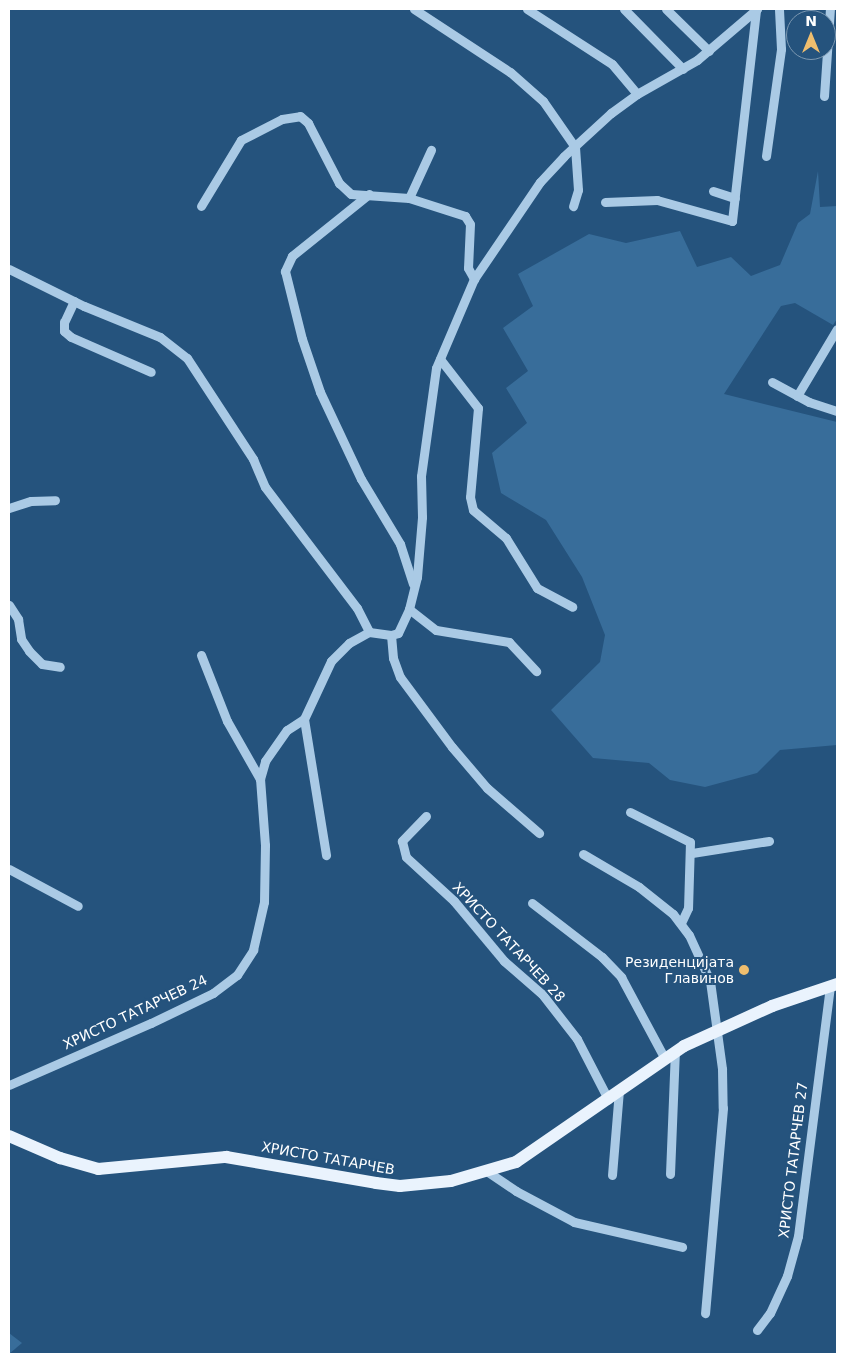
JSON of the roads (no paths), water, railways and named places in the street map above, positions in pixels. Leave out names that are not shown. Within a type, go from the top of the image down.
[{"type":"main road","name":"ХРИСТО ТАТАРЧЕВ","points":[[9,1136],[60,1158],[98,1169],[226,1157],[400,1186],[451,1181],[488,1172],[516,1162],[670,1055],[716,1030],[772,1006],[834,985]]},
{"type":"street","points":[[414,9],[535,92],[574,147],[578,190],[573,206]]},
{"type":"street","points":[[527,9],[612,64],[637,94]]},
{"type":"street","points":[[624,9],[683,69]]},
{"type":"street","points":[[666,9],[709,51]]},
{"type":"street","points":[[326,855],[304,719],[330,661],[349,643],[369,632],[391,635],[403,626],[414,587],[422,517],[421,476],[440,359],[474,280],[540,182],[574,147],[637,94],[683,69],[709,51],[756,9]]},
{"type":"street","points":[[605,202],[657,200],[690,212],[732,221],[756,9]]},
{"type":"street","points":[[766,156],[781,49],[779,9]]},
{"type":"street","points":[[824,96],[830,9]]},
{"type":"street","points":[[201,206],[241,140],[295,115],[304,118],[343,188],[350,194],[409,198],[445,208],[468,220],[467,262],[474,280]]},
{"type":"street","points":[[409,198],[431,150]]},
{"type":"street","points":[[713,191],[735,198]]},
{"type":"street","points":[[369,194],[292,256],[285,271],[302,339],[320,392],[360,479],[400,544],[414,587]]},
{"type":"street","points":[[9,268],[74,301],[160,337],[187,358],[248,452],[265,487],[357,608],[369,632]]},
{"type":"street","points":[[74,301],[64,322],[64,331],[71,337],[151,372]]},
{"type":"street","points":[[797,396],[837,329]]},
{"type":"street","points":[[440,359],[478,408],[470,497],[473,510],[506,538],[537,588],[572,607]]},
{"type":"street","points":[[772,382],[797,396],[837,411]]},
{"type":"street","points":[[9,508],[31,501],[55,500]]},
{"type":"street","points":[[9,605],[18,619],[21,639],[29,651],[42,664],[60,667]]},
{"type":"street","points":[[409,609],[436,630],[509,642],[536,671]]},
{"type":"street","points":[[391,635],[393,658],[400,677],[452,748],[487,788],[539,833]]},
{"type":"street","points":[[201,655],[227,721],[260,780]]},
{"type":"street","name":"ХРИСТО ТАТАРЧЕВ 24","points":[[9,1085],[151,1023],[213,992],[237,975],[252,950],[264,902],[266,845],[260,780],[270,750],[286,730],[304,719]]},
{"type":"street","points":[[630,812],[685,837],[690,842],[692,853],[688,908],[681,923]]},
{"type":"street","name":"ХРИСТО ТАТАРЧЕВ 28","points":[[426,816],[402,840],[406,857],[454,901],[504,961],[542,994],[577,1039],[608,1099]]},
{"type":"street","points":[[692,853],[769,840]]},
{"type":"street","points":[[583,854],[639,887],[681,923],[710,982],[722,1069],[722,1143],[705,1313]]},
{"type":"street","points":[[9,868],[78,906]]},
{"type":"street","points":[[532,903],[602,957],[621,977],[670,1055],[670,1174]]},
{"type":"street","name":"ХРИСТО ТАТАРЧЕВ 27","points":[[757,1330],[770,1313],[787,1276],[798,1236],[834,985]]},
{"type":"street","points":[[612,1175],[619,1090]]},
{"type":"street","points":[[488,1172],[516,1191],[574,1222],[682,1247]]},
{"type":"place","name":"Резиденцијата Главинов","points":[[744,970]]}]
